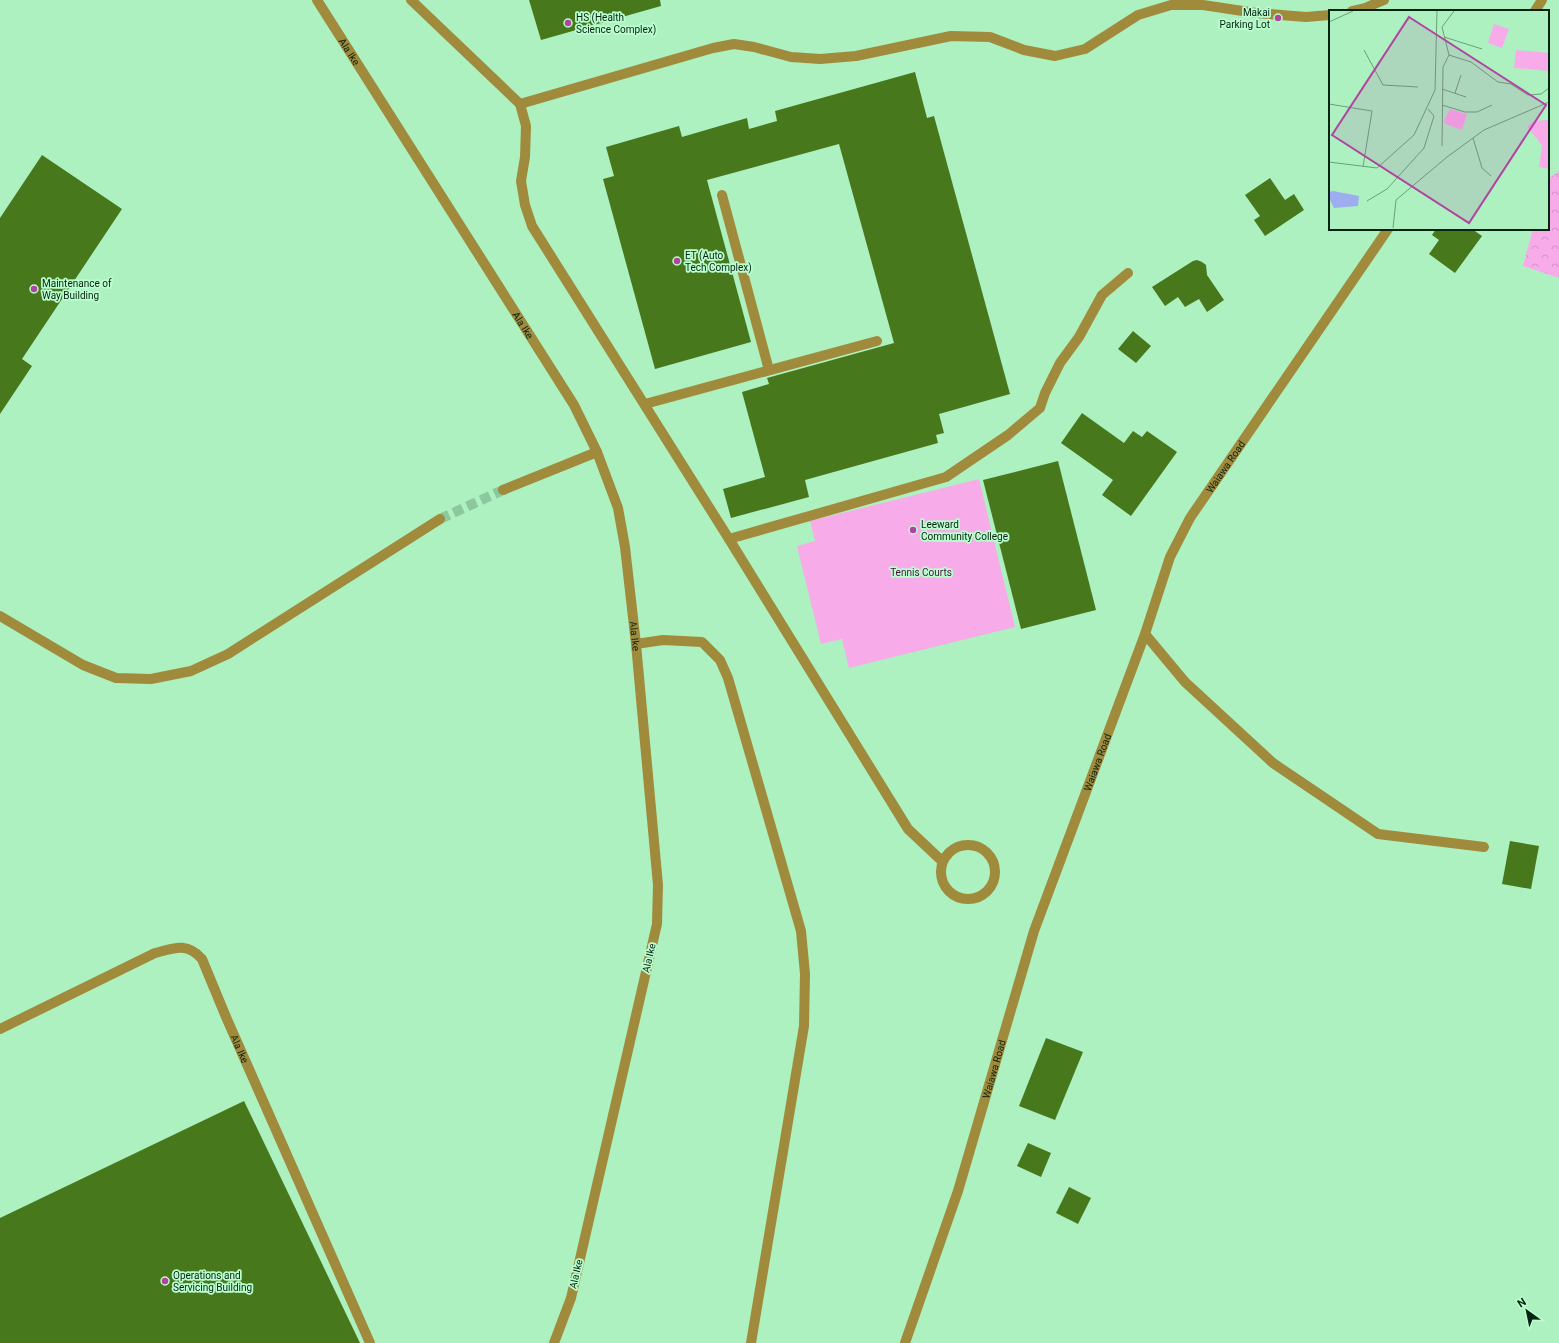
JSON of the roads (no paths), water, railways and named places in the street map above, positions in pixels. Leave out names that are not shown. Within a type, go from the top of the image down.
[{"type":"street","name":"Ala Ike","points":[[317,0],[574,405],[597,452],[619,516],[625,547],[636,644],[658,885],[657,924],[570,1298],[554,1343]]},
{"type":"street","points":[[412,0],[520,104],[526,126],[525,157],[521,181],[525,205],[532,226],[729,539],[908,829],[942,861]]},
{"type":"street","points":[[1356,10],[1384,0]]},
{"type":"street","points":[[1536,10],[1542,0]]},
{"type":"street","points":[[520,104],[713,48],[734,44],[754,47],[790,57],[820,59],[856,56],[952,36],[990,37],[1024,50],[1055,56],[1085,49],[1138,15],[1171,5],[1203,5],[1256,13],[1306,17],[1329,15]]},
{"type":"street","points":[[722,195],[769,370]]},
{"type":"street","name":"Waiawa Road","points":[[905,1343],[958,1192],[1034,931],[1145,634],[1170,557],[1190,518],[1387,230]]},
{"type":"street","points":[[729,539],[946,477],[1008,435],[1040,408],[1045,393],[1060,363],[1079,337],[1102,295],[1128,273]]},
{"type":"street","points":[[644,404],[877,341]]},
{"type":"street","points":[[503,490],[597,452]]},
{"type":"street","points":[[0,616],[83,665],[116,678],[151,679],[191,671],[228,654],[440,519]]},
{"type":"street","points":[[1145,634],[1185,682],[1273,763],[1378,834],[1484,847]]},
{"type":"street","points":[[636,644],[663,640],[702,642],[720,660],[728,678],[801,931],[805,974],[804,1026],[751,1343]]},
{"type":"street","points":[[970,844],[978,846],[986,850],[995,865],[993,882],[989,889],[982,895],[965,899],[957,897],[944,886],[940,869],[942,861],[953,848],[970,844]]},
{"type":"street","name":"Ala Ike","points":[[0,1029],[155,954],[172,949],[184,948],[195,951],[202,959],[226,1017],[370,1343]]},
{"type":"tunnel","points":[[440,519],[503,490]]},
{"type":"place","name":"Makai Parking Lot","points":[[1278,18]]},
{"type":"place","name":"HS (Health Science Complex)","points":[[568,23]]},
{"type":"place","name":"ET (Auto Tech Complex)","points":[[677,261]]},
{"type":"place","name":"Maintenance of Way Building","points":[[34,289]]},
{"type":"place","name":"Leeward Community College","points":[[913,530]]},
{"type":"place","name":"Operations and Servicing Building","points":[[165,1281]]},
{"type":"park label","name":"Tennis Courts","points":[[921,572]]}]
